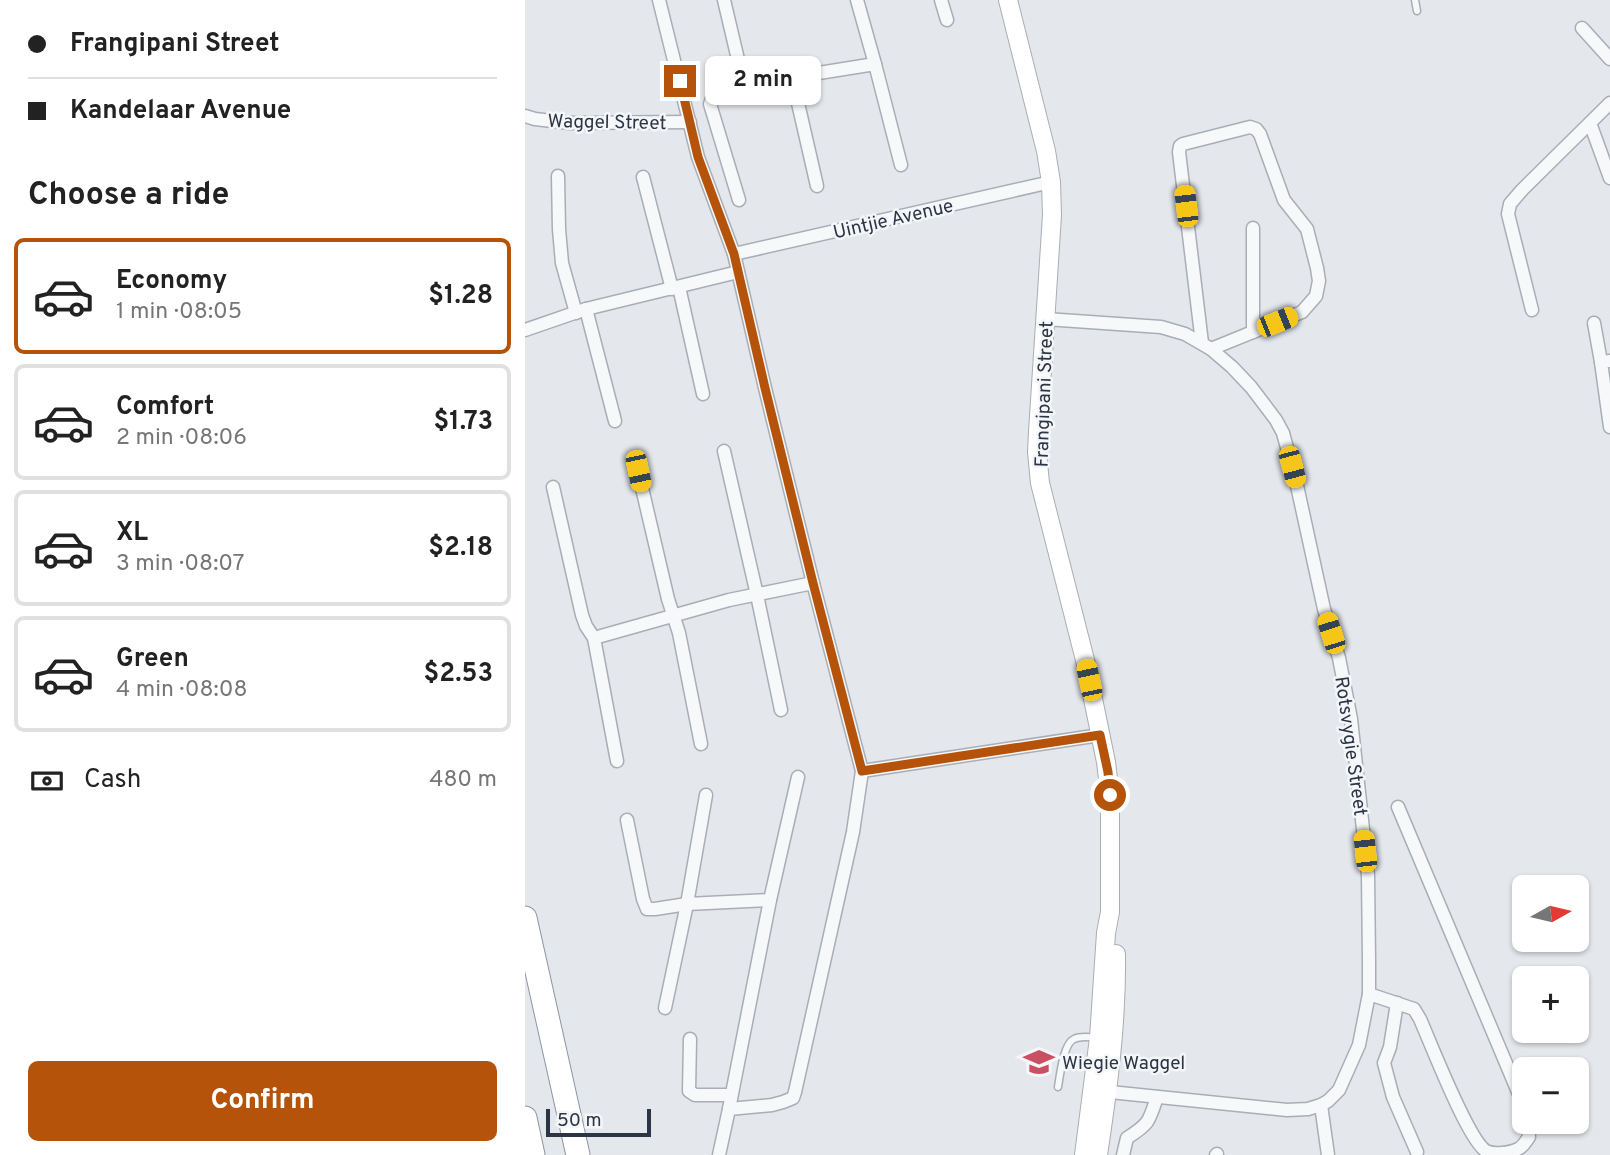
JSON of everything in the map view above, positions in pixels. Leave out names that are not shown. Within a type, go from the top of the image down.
[{"type":"highway","points":[[525,918],[578,1155]]},
{"type":"highway","points":[[525,1118],[533,1155]]},
{"type":"street","points":[[659,0],[698,157],[734,254],[813,583],[862,771],[853,832],[793,1098],[783,1102],[729,1109]]},
{"type":"street","points":[[724,0],[744,85]]},
{"type":"street","points":[[857,0],[901,165]]},
{"type":"street","points":[[941,0],[947,20]]},
{"type":"street","name":"Frangipani Street","points":[[1008,0],[1046,150],[1051,182],[1052,215],[1037,452],[1040,483],[1085,660],[1108,772],[1110,795],[1110,912],[1099,1038],[1098,1155]]},
{"type":"street","points":[[1582,28],[1610,59]]},
{"type":"street","points":[[739,200],[709,104],[711,97],[744,85],[875,64]]},
{"type":"street","points":[[792,77],[817,186]]},
{"type":"street","points":[[1532,310],[1508,214],[1509,208],[1516,196],[1610,103]]},
{"type":"street","name":"Waggel Street","points":[[528,119],[570,123],[690,122]]},
{"type":"street","points":[[1590,123],[1610,178]]},
{"type":"street","points":[[1250,127],[1256,129],[1259,134],[1284,200],[1307,229],[1319,281],[1316,296],[1302,312],[1253,332],[1206,346],[1179,152],[1183,144],[1250,127]]},
{"type":"street","points":[[558,176],[562,263],[581,311],[615,421]]},
{"type":"street","points":[[643,177],[703,394]]},
{"type":"street","name":"Uintjie Avenue","points":[[734,254],[1051,182]]},
{"type":"street","points":[[1253,228],[1253,332]]},
{"type":"street","points":[[525,330],[581,311],[738,272]]},
{"type":"street","name":"Rotsvygie Street","points":[[1046,319],[1161,327],[1185,334],[1206,346],[1251,387],[1276,419],[1283,433],[1324,609],[1339,658],[1351,719],[1368,875],[1369,994],[1359,1045],[1339,1090],[1321,1105]]},
{"type":"street","points":[[1594,323],[1605,361],[1610,427]]},
{"type":"street","points":[[724,451],[781,710]]},
{"type":"street","points":[[638,471],[652,536],[679,634],[701,744]]},
{"type":"street","points":[[553,486],[582,615],[594,638],[617,761]]},
{"type":"street","points":[[594,638],[729,600],[813,583]]},
{"type":"street","points":[[862,771],[1100,735]]},
{"type":"street","points":[[719,1155],[797,777]]},
{"type":"street","points":[[665,1008],[706,795]]},
{"type":"street","points":[[1398,807],[1512,1078]]},
{"type":"street","points":[[627,820],[647,909],[770,900]]},
{"type":"street","name":"Frangipani Street","points":[[1084,1155],[1100,1091],[1115,1010],[1115,943],[1110,912]]},
{"type":"street","points":[[1369,994],[1414,1009],[1461,1112],[1483,1150],[1491,1154],[1507,1153],[1520,1148],[1529,1134]]},
{"type":"street","points":[[1397,1003],[1390,1046],[1384,1063],[1393,1097],[1417,1152]]},
{"type":"street","points":[[690,1039],[689,1091],[695,1094],[731,1094]]},
{"type":"street","points":[[1100,1091],[1287,1110],[1321,1105],[1328,1155]]},
{"type":"street","points":[[1123,1155],[1126,1138],[1149,1121],[1157,1097]]},
{"type":"lane","points":[[1415,0],[1417,11]]},
{"type":"lane","points":[[1058,1087],[1069,1043],[1076,1038],[1099,1038]]},
{"type":"place","name":"Wiegie Waggel","points":[[1039,1062]]},
{"type":"route","points":[[680,81],[698,157],[734,254],[813,583],[862,771],[1100,735],[1110,795]]}]
